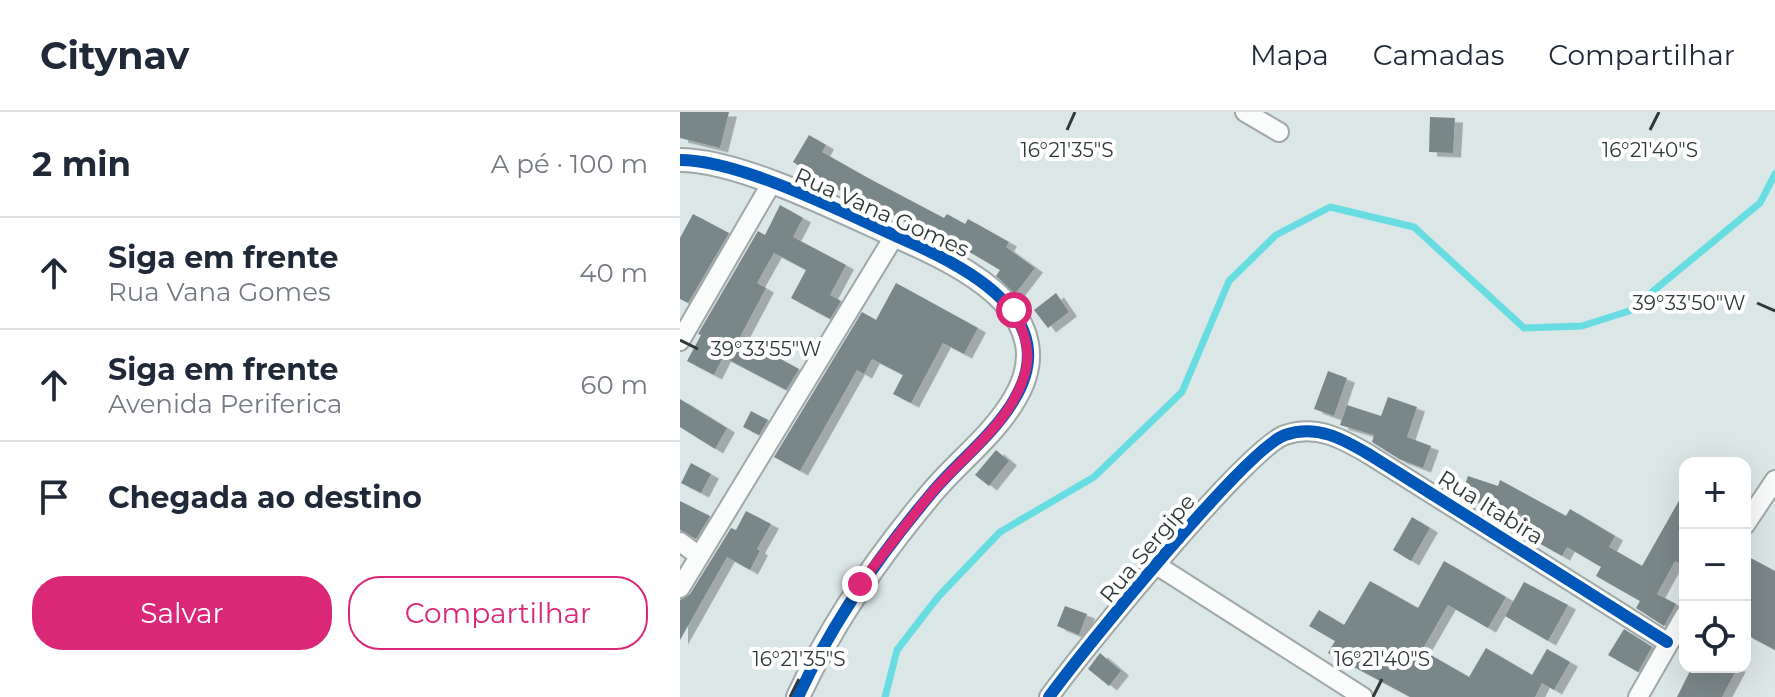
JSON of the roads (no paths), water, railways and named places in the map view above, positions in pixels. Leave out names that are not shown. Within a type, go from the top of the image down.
[{"type":"street","points":[[1245,112],[1279,132]]},
{"type":"street","name":"Rua Vana Gomes","points":[[680,160],[738,169],[943,256],[987,284],[1014,310],[1025,336],[1027,367],[1015,400],[931,494],[860,584],[824,639],[798,697]]},
{"type":"street","points":[[680,341],[771,184]]},
{"type":"street","points":[[680,588],[895,235]]},
{"type":"street","name":"Rua Itabira","points":[[1286,435],[1328,432],[1341,438],[1667,642]]},
{"type":"street","name":"Rua Sergipe","points":[[1049,697],[1224,489],[1257,454],[1286,435]]},
{"type":"street","points":[[1751,516],[1775,480]]},
{"type":"street","points":[[680,542],[698,555]]},
{"type":"street","points":[[1158,566],[1363,697]]},
{"type":"street","points":[[1638,697],[1679,624]]},
{"type":"waterway","points":[[885,697],[897,650],[938,597],[1000,532],[1094,477],[1182,392],[1229,281],[1276,235],[1330,207],[1414,227],[1524,328],[1582,326],[1629,311],[1760,203],[1775,174]]}]
